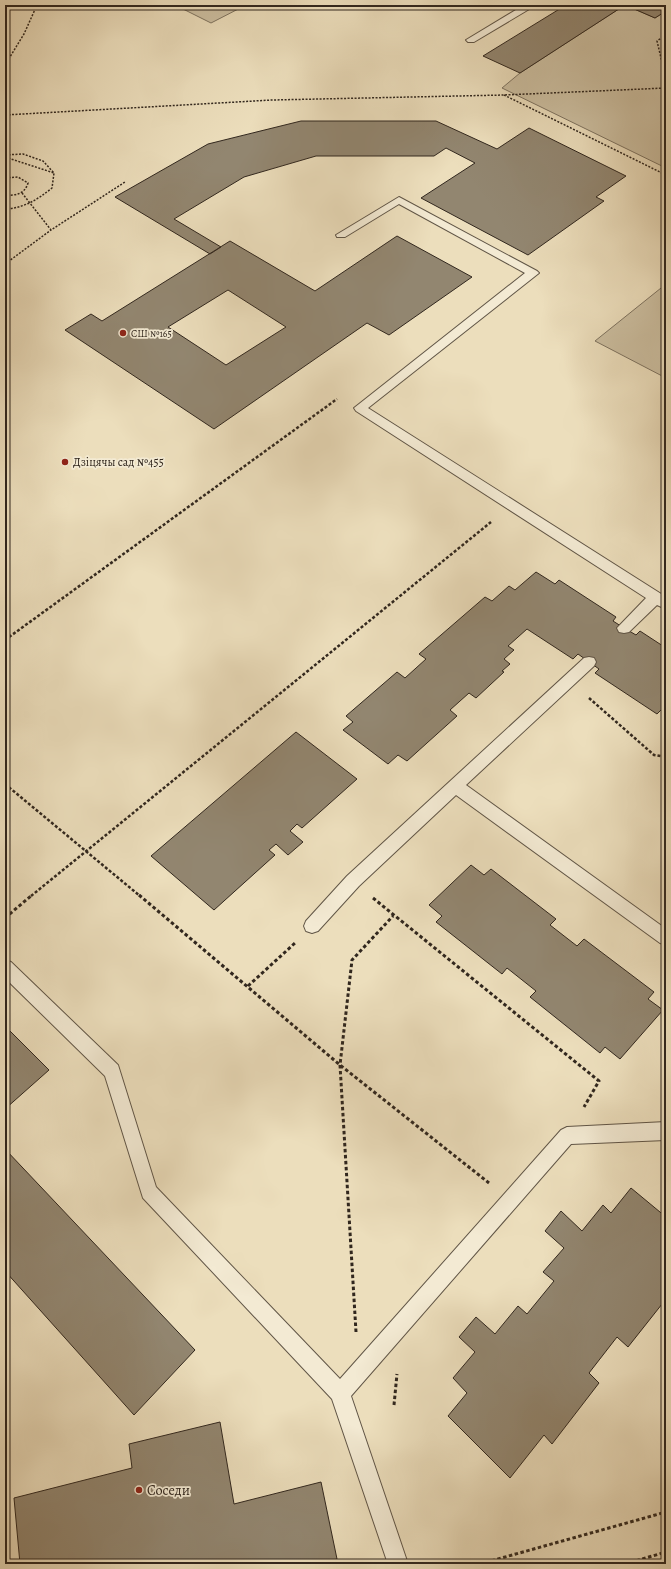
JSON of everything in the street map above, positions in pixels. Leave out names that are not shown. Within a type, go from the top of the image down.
[{"type":"lane","points":[[471,40],[531,5]]},
{"type":"lane","points":[[342,235],[399,200],[533,273],[360,408],[661,601],[624,628]]},
{"type":"lane","points":[[312,926],[353,881],[589,662]]},
{"type":"lane","points":[[455,786],[666,938]]},
{"type":"lane","points":[[5,967],[112,1071],[149,1192],[340,1393],[398,1564]]},
{"type":"lane","points":[[340,1393],[510,1199],[568,1136],[666,1131]]},
{"type":"path","points":[[5,65],[24,34],[37,5]]},
{"type":"path","points":[[666,35],[657,41],[666,79]]},
{"type":"path","points":[[5,115],[272,100],[504,95],[666,88]]},
{"type":"path","points":[[504,95],[666,175]]},
{"type":"path","points":[[5,156],[23,154],[43,161],[54,173]]},
{"type":"path","points":[[5,156],[54,173]]},
{"type":"path","points":[[5,209],[14,209],[38,201],[52,188],[54,173]]},
{"type":"path","points":[[5,178],[17,177],[24,179],[28,183],[27,188],[22,193],[5,195]]},
{"type":"path","points":[[5,264],[51,230],[125,182]]},
{"type":"path","points":[[22,193],[51,230]]},
{"type":"path","points":[[5,640],[343,395]]},
{"type":"path","points":[[5,918],[85,850],[512,505]]},
{"type":"path","points":[[569,680],[654,755],[666,757]]},
{"type":"path","points":[[5,784],[248,986],[340,1065],[510,1199]]},
{"type":"path","points":[[353,881],[393,916],[599,1081],[568,1136]]},
{"type":"path","points":[[358,1372],[340,1065],[352,960],[393,916]]},
{"type":"path","points":[[248,986],[312,926]]},
{"type":"path","points":[[480,1564],[666,1512]]},
{"type":"path","points":[[625,1564],[666,1552]]},
{"type":"shaded area","points":[[175,5],[246,5],[211,23]]},
{"type":"shaded area","points":[[625,5],[655,18],[666,11],[666,168],[502,88],[520,73]]},
{"type":"shaded area","points":[[666,284],[666,378],[595,341]]},
{"type":"building","points":[[566,5],[625,5],[520,73],[483,56]]},
{"type":"building","points":[[625,5],[666,5],[666,11],[655,18]]},
{"type":"building","points":[[301,121],[436,121],[497,149],[529,128],[626,176],[596,197],[604,201],[528,255],[421,198],[475,163],[446,148],[434,156],[316,156],[244,177],[174,219],[221,247],[210,254],[115,197],[208,144]]},
{"type":"building","name":"СШ №165","points":[[397,236],[472,277],[389,335],[367,323],[214,429],[65,330],[91,314],[102,321],[230,241],[315,291]],"holes":[[[228,290],[286,327],[226,365],[168,327]]]},
{"type":"building","points":[[536,572],[555,584],[559,580],[616,617],[613,621],[624,628],[636,635],[640,631],[666,648],[666,712],[662,709],[657,714],[595,673],[599,669],[578,654],[573,659],[527,629],[508,646],[514,650],[504,659],[510,664],[502,671],[504,672],[476,698],[469,693],[450,710],[457,716],[407,761],[398,755],[388,764],[343,730],[353,722],[346,716],[397,672],[405,678],[426,659],[419,654],[485,597],[492,601],[509,586],[515,590]]},
{"type":"building","points":[[296,732],[357,779],[302,828],[297,824],[290,831],[303,842],[288,855],[276,844],[269,850],[275,855],[214,910],[151,856]]},
{"type":"building","points":[[471,865],[484,875],[491,869],[556,919],[550,925],[577,946],[584,939],[654,992],[648,999],[663,1010],[620,1059],[605,1047],[600,1053],[530,997],[536,991],[507,968],[502,974],[436,922],[442,916],[429,905]]},
{"type":"building","points":[[5,1026],[49,1070],[5,1109]]},
{"type":"building","points":[[5,1149],[195,1350],[134,1415],[5,1271]]},
{"type":"building","points":[[631,1188],[666,1217],[666,1276],[662,1281],[666,1284],[666,1299],[628,1347],[617,1337],[589,1373],[599,1383],[552,1444],[544,1435],[510,1478],[448,1416],[467,1393],[453,1378],[475,1352],[459,1337],[476,1317],[495,1334],[518,1306],[527,1314],[554,1281],[543,1272],[564,1248],[545,1231],[561,1211],[582,1231],[603,1205],[611,1213]]},
{"type":"building","name":"Соседи","points":[[220,1422],[234,1504],[321,1482],[337,1559],[317,1564],[20,1564],[14,1498],[132,1468],[129,1444]]},
{"type":"place","name":"СШ №165","points":[[123,333]]},
{"type":"place","name":"Дзіцячы сад №455","points":[[65,462]]},
{"type":"place","name":"Соседи","points":[[139,1490]]}]
